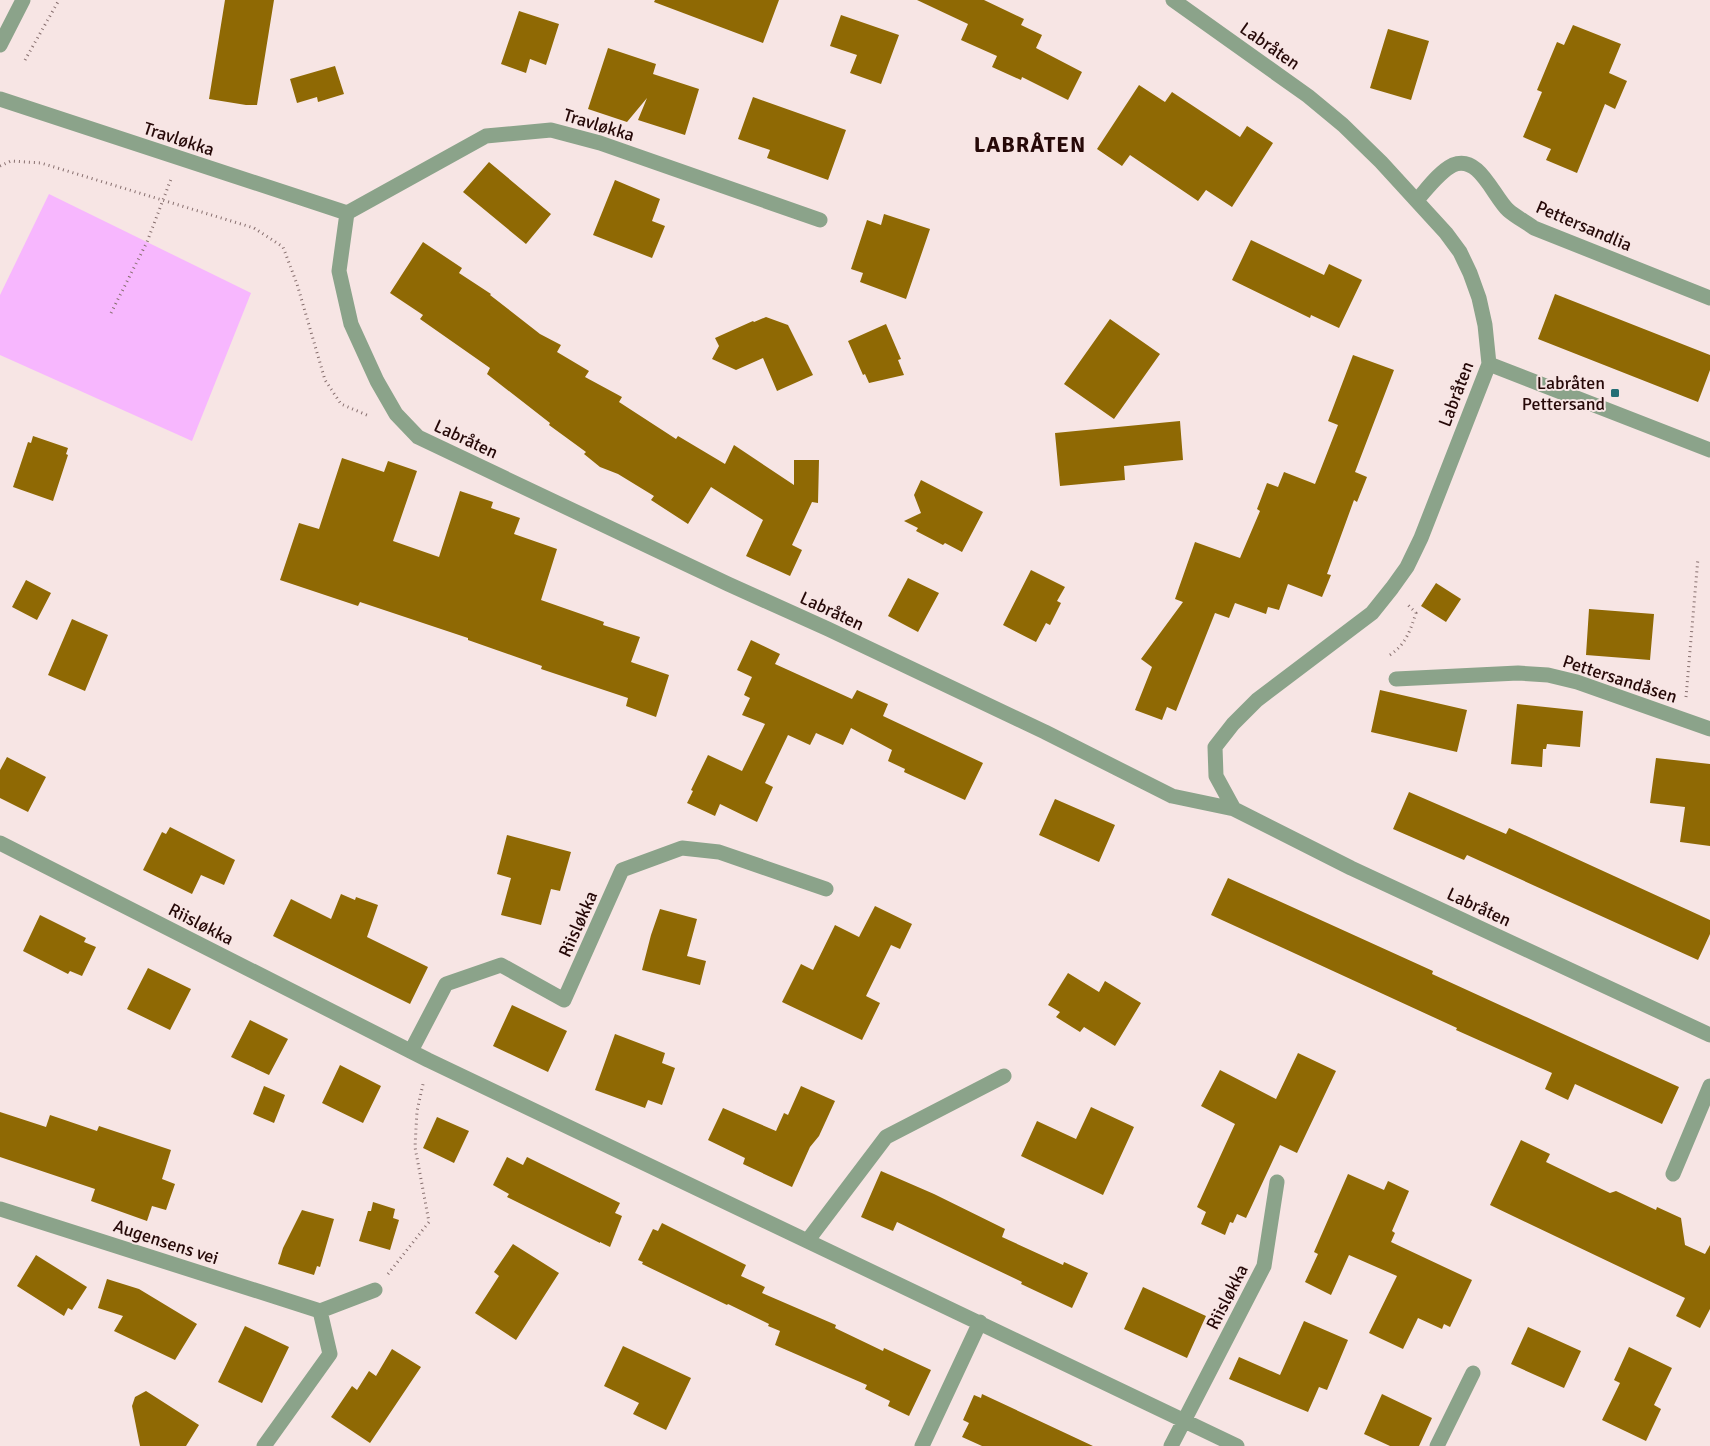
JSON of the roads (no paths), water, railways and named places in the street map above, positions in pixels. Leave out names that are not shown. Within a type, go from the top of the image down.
[{"type":"street","points":[[0,45],[23,0]]},
{"type":"street","name":"Labråten","points":[[1173,0],[1308,96],[1343,125],[1417,200],[1446,233],[1460,252],[1470,273],[1484,325],[1489,364],[1421,538],[1407,567],[1392,588],[1372,613],[1257,700],[1233,724],[1214,747],[1216,776],[1234,809]]},
{"type":"street","name":"Travløkka","points":[[0,99],[347,213],[486,136],[551,130],[600,143],[820,220]]},
{"type":"street","name":"Pettersandlia","points":[[1417,200],[1446,170],[1454,165],[1465,164],[1475,167],[1509,211],[1534,228],[1710,298]]},
{"type":"street","name":"Labråten","points":[[347,213],[338,271],[351,324],[377,381],[396,414],[418,437],[1036,727],[1172,796],[1234,809],[1351,868],[1710,1036]]},
{"type":"street","points":[[1489,364],[1710,450]]},
{"type":"street","name":"Pettersandåsen","points":[[1396,680],[1518,673],[1548,675],[1577,682],[1710,729]]},
{"type":"street","name":"Riisløkka","points":[[0,843],[428,1060],[980,1322],[1236,1446]]},
{"type":"street","name":"Riisløkka","points":[[411,1051],[446,984],[501,965],[564,1000],[622,870],[682,848],[719,852],[826,889]]},
{"type":"street","points":[[808,1240],[886,1137],[1004,1076]]},
{"type":"street","points":[[1674,1174],[1710,1086]]},
{"type":"street","name":"Riisløkka","points":[[1171,1446],[1264,1266],[1277,1182]]},
{"type":"street","name":"Augensens vei","points":[[0,1209],[320,1311]]},
{"type":"street","points":[[264,1446],[330,1354],[320,1311],[375,1290]]},
{"type":"street","points":[[922,1446],[980,1322]]},
{"type":"street","points":[[1438,1446],[1473,1373]]},
{"type":"place","name":"Labråten Pettersand","points":[[1615,393]]},
{"type":"district","name":"LABRÅTEN","points":[[1030,144]]}]
